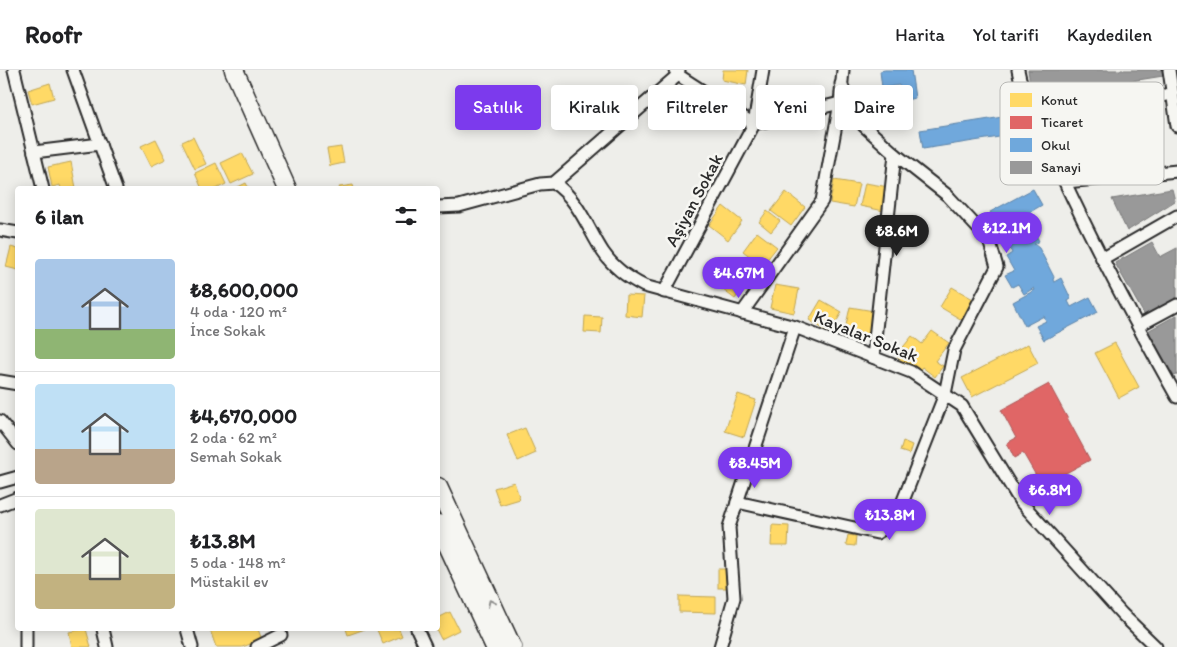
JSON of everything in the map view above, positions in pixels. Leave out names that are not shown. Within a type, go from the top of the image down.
[{"type":"main road","points":[[234,70],[286,186]]},
{"type":"main road","points":[[440,491],[512,647]]},
{"type":"main road","points":[[442,545],[495,647]]},
{"type":"street","points":[[14,70],[42,186]]},
{"type":"street","points":[[73,70],[115,186]]},
{"type":"street","name":"Aşiyan Sokak","points":[[664,292],[754,124],[762,70]]},
{"type":"street","points":[[737,502],[877,533],[895,521],[945,394],[954,350],[997,267],[989,240],[946,194],[895,154],[864,126],[852,108],[841,84],[842,70]]},
{"type":"street","points":[[1169,70],[1177,126]]},
{"type":"street","points":[[440,207],[459,206],[540,184],[554,183],[677,72],[754,124],[835,104]]},
{"type":"street","points":[[1164,95],[1173,94]]},
{"type":"street","points":[[742,313],[822,201],[835,130]]},
{"type":"street","points":[[34,152],[100,144]]},
{"type":"street","points":[[873,357],[895,154]]},
{"type":"street","points":[[1164,172],[1177,171]]},
{"type":"street","name":"Kayalar Sokak","points":[[554,183],[565,191],[604,254],[625,276],[644,286],[795,327],[873,357],[911,372],[962,406],[1020,501],[1122,614],[1156,647]]},
{"type":"street","points":[[1067,185],[1102,259],[1176,393]]},
{"type":"street","points":[[1102,259],[1177,216]]},
{"type":"street","points":[[0,230],[15,232]]},
{"type":"street","points":[[1138,326],[1177,305]]},
{"type":"street","points":[[720,647],[734,598],[729,527],[795,327]]},
{"type":"street","points":[[0,381],[15,384]]},
{"type":"street","points":[[0,421],[15,440]]},
{"type":"street","points":[[0,482],[15,478]]},
{"type":"street","points":[[0,505],[15,499]]},
{"type":"street","points":[[26,631],[26,647]]},
{"type":"street","points":[[103,631],[107,647]]},
{"type":"street","points":[[188,631],[192,647]]},
{"type":"street","points":[[418,631],[425,646]]},
{"type":"street","points":[[257,647],[280,632],[285,647]]},
{"type":"building: Konut","points":[[723,70],[748,70],[746,85],[722,80]]},
{"type":"building: Konut","points":[[50,83],[54,98],[32,104],[28,90]]},
{"type":"building: Konut","points":[[193,137],[206,164],[195,169],[182,142]]},
{"type":"building: Konut","points":[[156,139],[166,159],[151,166],[141,146]]},
{"type":"building: Konut","points":[[341,147],[344,163],[330,166],[327,149]]},
{"type":"building: Konut","points":[[242,153],[253,174],[231,184],[221,163]]},
{"type":"building: Konut","points":[[71,162],[76,186],[52,186],[48,167]]},
{"type":"building: Konut","points":[[216,163],[226,184],[222,186],[201,186],[195,173]]},
{"type":"building: Konut","points":[[834,180],[859,184],[854,207],[830,203]]},
{"type":"building: Konut","points":[[865,183],[889,187],[884,211],[860,206]]},
{"type":"building: Konut","points":[[786,192],[805,207],[791,226],[771,211]]},
{"type":"building: Konut","points":[[723,206],[742,221],[728,240],[709,225]]},
{"type":"building: Konut","points":[[767,211],[780,221],[771,232],[759,222]]},
{"type":"building: Konut","points":[[757,232],[777,247],[762,266],[743,251]]},
{"type":"building: Konut","points":[[11,247],[15,248],[15,269],[6,267]]},
{"type":"building: Konut","points":[[758,264],[765,270],[758,279],[751,273]]},
{"type":"building: Konut","points":[[730,265],[749,280],[735,299],[715,284]]},
{"type":"building: Konut","points":[[775,285],[799,289],[794,313],[770,308]]},
{"type":"building: Konut","points":[[952,287],[973,299],[962,320],[940,307]]},
{"type":"building: Konut","points":[[626,295],[644,296],[642,317],[625,315]]},
{"type":"building: Konut","points":[[821,300],[842,312],[830,333],[809,320]]},
{"type":"building: Konut","points":[[850,307],[874,311],[869,335],[845,330]]},
{"type":"building: Konut","points":[[585,316],[602,317],[601,333],[584,332]]},
{"type":"building: Konut","points":[[932,331],[949,343],[935,361],[943,366],[935,377],[922,367],[917,373],[896,356],[912,336],[922,344]]},
{"type":"building: Konut","points":[[1115,343],[1139,387],[1119,398],[1095,353]]},
{"type":"building: Konut","points":[[1028,344],[1038,363],[972,397],[962,378]]},
{"type":"building: Konut","points":[[738,394],[756,400],[744,437],[725,431]]},
{"type":"building: Konut","points":[[525,428],[536,453],[518,461],[507,435]]},
{"type":"building: Konut","points":[[903,441],[912,445],[909,454],[900,451]]},
{"type":"building: Konut","points":[[514,482],[520,499],[500,505],[494,488]]},
{"type":"building: Konut","points":[[772,525],[789,526],[788,546],[771,546]]},
{"type":"building: Konut","points":[[848,535],[856,536],[855,546],[846,545]]},
{"type":"building: Konut","points":[[718,569],[729,569],[729,588],[718,588]]},
{"type":"building: Konut","points":[[679,596],[716,597],[716,613],[679,612]]},
{"type":"building: Konut","points":[[450,612],[459,630],[441,639],[437,631],[440,631],[440,617]]},
{"type":"building: Konut","points":[[87,631],[91,647],[72,647],[69,632]]},
{"type":"building: Konut","points":[[210,631],[259,631],[262,640],[242,647],[216,647]]},
{"type":"building: Konut","points":[[347,631],[359,631],[348,635]]},
{"type":"building: Konut","points":[[377,631],[400,631],[402,636],[383,644]]},
{"type":"building: Ticaret","points":[[1049,384],[1090,460],[1042,486],[1023,453],[1014,458],[1007,443],[1016,438],[1001,410]]},
{"type":"building: Okul","points":[[911,70],[915,98],[913,98],[913,85],[882,85],[880,71]]},
{"type":"building: Okul","points":[[1000,117],[1000,137],[923,149],[920,130]]},
{"type":"building: Okul","points":[[1033,189],[1042,205],[1025,215],[1039,241],[1034,244],[1039,248],[1054,277],[1054,282],[1061,278],[1071,299],[1068,301],[1071,307],[1090,297],[1098,312],[1044,340],[1036,326],[1046,321],[1044,316],[1025,326],[1013,302],[1035,290],[1034,288],[1024,294],[1018,284],[1012,287],[1005,275],[1014,271],[1006,257],[1012,253],[990,212]]},
{"type":"building: Sanayi","points":[[1028,70],[1162,70],[1163,76],[1126,82],[1030,82]]},
{"type":"building: Sanayi","points":[[1172,189],[1175,201],[1127,231],[1112,199]]},
{"type":"building: Sanayi","points":[[1152,242],[1160,257],[1177,248],[1177,298],[1145,316],[1115,263]]},
{"type":"building: Sanayi","points":[[1177,315],[1177,375],[1174,376],[1148,331]]}]
